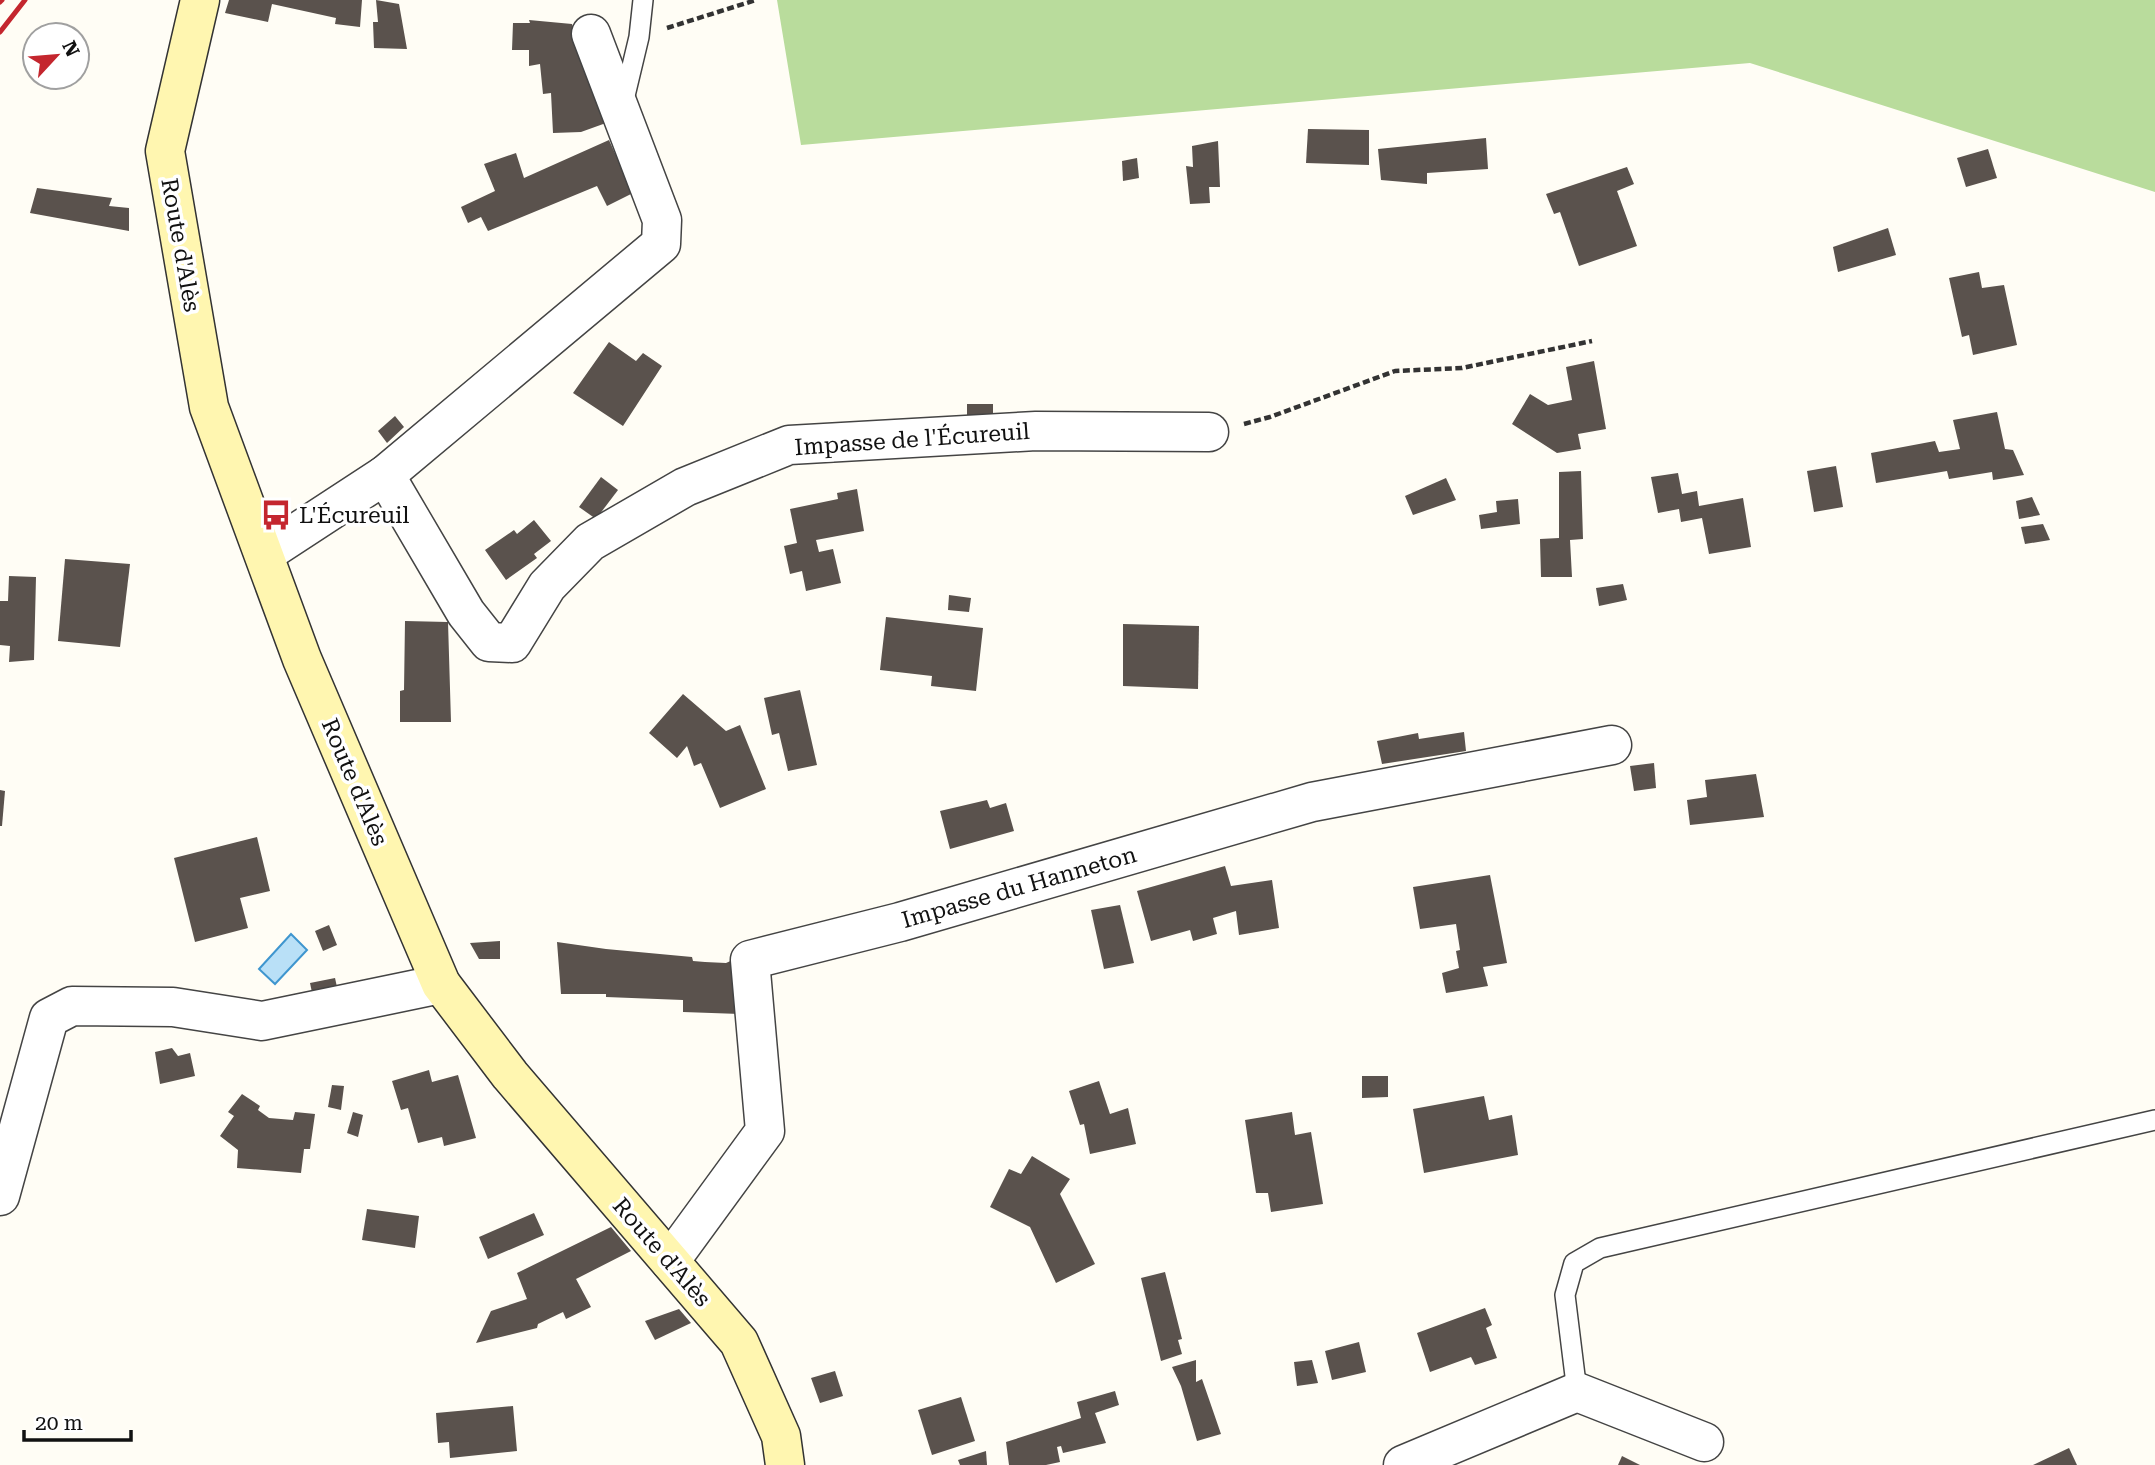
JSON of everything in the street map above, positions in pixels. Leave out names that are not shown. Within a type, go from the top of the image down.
[{"type":"main road","name":"Route d'Alès","points":[[200,0],[165,151],[209,407],[302,659],[441,985],[510,1075],[739,1342],[781,1436],[785,1465]]},
{"type":"street","points":[[264,555],[385,475],[661,244],[662,220],[591,34]]},
{"type":"street","name":"Impasse de l'Écureuil","points":[[385,475],[466,613],[489,642],[512,643],[547,586],[590,542],[685,487],[789,445],[1035,431],[1209,432]]},
{"type":"street","name":"Impasse du Hanneton","points":[[670,1261],[765,1131],[750,960],[900,922],[1312,802],[1612,745]]},
{"type":"street","points":[[0,1196],[49,1018],[72,1006],[173,1007],[262,1021],[441,985]]},
{"type":"street","points":[[1403,1465],[1577,1392],[1704,1442]]},
{"type":"lane","points":[[621,112],[639,37],[643,0]]},
{"type":"lane","points":[[1577,1392],[1565,1295],[1574,1263],[1600,1248],[2155,1120]]},
{"type":"path","points":[[639,37],[756,0]]},
{"type":"path","points":[[1209,432],[1270,417],[1395,371],[1462,368],[1592,341]]},
{"type":"green space","points":[[777,0],[2155,0],[2155,192],[1750,63],[801,145]]},
{"type":"water","points":[[291,934],[307,950],[275,984],[259,969]]},
{"type":"building","points":[[229,0],[362,0],[360,27],[335,24],[336,18],[272,4],[268,22],[225,13]]},
{"type":"building","points":[[376,0],[399,4],[407,49],[374,48],[373,22],[378,22]]},
{"type":"building","points":[[529,20],[572,24],[606,123],[581,132],[553,133],[551,93],[543,94],[540,64],[529,66],[529,50],[512,50],[513,23],[530,23]]},
{"type":"building","points":[[1308,129],[1369,130],[1369,165],[1306,163]]},
{"type":"building","points":[[1486,138],[1488,169],[1427,173],[1427,184],[1381,180],[1378,149]]},
{"type":"building","points":[[609,140],[633,193],[607,206],[597,186],[488,231],[481,217],[468,223],[461,207],[495,191],[484,164],[516,153],[524,178]]},
{"type":"building","points":[[1218,141],[1220,187],[1209,187],[1210,203],[1190,204],[1186,166],[1193,167],[1192,146]]},
{"type":"building","points":[[1988,149],[1997,178],[1966,187],[1957,158]]},
{"type":"building","points":[[1137,158],[1139,178],[1123,181],[1122,161]]},
{"type":"building","points":[[1627,167],[1634,184],[1617,191],[1637,246],[1579,266],[1560,212],[1554,214],[1546,194]]},
{"type":"building","points":[[37,188],[112,198],[109,206],[129,208],[129,231],[30,213]]},
{"type":"building","points":[[1888,228],[1896,255],[1838,272],[1833,247]]},
{"type":"building","points":[[1979,272],[1982,288],[2004,285],[2017,345],[1973,355],[1969,335],[1962,337],[1949,278]]},
{"type":"building","points":[[609,342],[636,361],[643,353],[662,366],[623,426],[573,393]]},
{"type":"building","points":[[1594,361],[1606,429],[1578,434],[1581,449],[1557,453],[1512,424],[1530,394],[1548,405],[1572,400],[1566,367]]},
{"type":"building","points":[[967,404],[993,404],[993,430],[967,430]]},
{"type":"building","points":[[1997,412],[2005,449],[2013,450],[2024,475],[1993,480],[1992,472],[1949,479],[1947,471],[1876,483],[1871,453],[1935,441],[1939,452],[1960,449],[1953,420]]},
{"type":"building","points":[[395,416],[404,427],[387,443],[378,431]]},
{"type":"building","points":[[1836,466],[1843,507],[1814,512],[1807,471]]},
{"type":"building","points":[[1581,471],[1583,539],[1570,540],[1572,577],[1541,577],[1540,539],[1559,538],[1559,472]]},
{"type":"building","points":[[1678,473],[1682,494],[1697,491],[1699,506],[1743,498],[1751,547],[1709,554],[1702,518],[1681,522],[1679,509],[1658,513],[1651,477]]},
{"type":"building","points":[[601,477],[618,490],[596,519],[579,507]]},
{"type":"building","points":[[1446,478],[1456,500],[1413,515],[1405,496]]},
{"type":"building","points":[[857,489],[864,531],[816,540],[819,552],[833,549],[841,583],[806,591],[802,571],[790,574],[784,546],[797,543],[790,509],[838,499],[837,493]]},
{"type":"building","points":[[2032,497],[2040,515],[2019,519],[2016,501]]},
{"type":"building","points":[[1518,499],[1520,524],[1481,529],[1479,515],[1497,512],[1496,501]]},
{"type":"building","points":[[534,520],[551,541],[534,554],[537,558],[506,580],[485,550],[514,530],[517,534]]},
{"type":"building","points":[[2043,524],[2050,540],[2025,544],[2021,527]]},
{"type":"building","points":[[65,559],[130,564],[120,647],[58,641]]},
{"type":"building","points":[[9,576],[36,577],[34,660],[9,662],[10,646],[0,645],[0,601],[8,601]]},
{"type":"building","points":[[1623,584],[1627,600],[1599,606],[1596,588]]},
{"type":"building","points":[[949,595],[971,598],[969,612],[948,610]]},
{"type":"building","points":[[886,617],[983,628],[976,691],[931,686],[932,676],[880,670]]},
{"type":"building","points":[[405,621],[448,622],[451,722],[400,722],[400,691],[404,690]]},
{"type":"building","points":[[1123,624],[1199,626],[1198,689],[1123,686]]},
{"type":"building","points":[[800,690],[817,765],[788,771],[779,733],[772,735],[764,698]]},
{"type":"building","points":[[683,694],[726,731],[740,725],[766,789],[720,808],[701,763],[694,766],[687,746],[677,758],[649,733]]},
{"type":"building","points":[[1464,732],[1466,751],[1382,764],[1377,741],[1418,733],[1419,739]]},
{"type":"building","points":[[1654,763],[1656,788],[1634,791],[1630,766]]},
{"type":"building","points":[[1756,774],[1764,817],[1690,825],[1687,800],[1707,797],[1705,780]]},
{"type":"building","points":[[0,790],[5,791],[2,826],[0,826]]},
{"type":"building","points":[[987,800],[990,808],[1006,803],[1014,831],[950,849],[940,811]]},
{"type":"building","points":[[257,837],[270,891],[240,898],[248,928],[195,942],[174,858]]},
{"type":"building","points":[[1225,866],[1231,886],[1272,880],[1279,928],[1239,935],[1236,911],[1213,918],[1217,934],[1193,941],[1190,930],[1151,941],[1137,891]]},
{"type":"building","points":[[1490,875],[1507,963],[1483,967],[1488,986],[1446,993],[1442,973],[1459,968],[1456,951],[1460,950],[1456,924],[1420,929],[1413,887]]},
{"type":"building","points":[[1120,905],[1134,963],[1104,969],[1091,910]]},
{"type":"building","points":[[329,925],[337,945],[323,951],[315,931]]},
{"type":"building","points":[[500,941],[500,959],[479,959],[470,943]]},
{"type":"building","points":[[557,942],[692,957],[693,961],[726,963],[735,959],[740,1014],[683,1012],[683,1000],[606,997],[606,994],[561,994]]},
{"type":"building","points":[[335,978],[339,996],[314,1002],[310,983]]},
{"type":"building","points":[[172,1048],[178,1056],[190,1053],[195,1076],[160,1084],[155,1052]]},
{"type":"building","points":[[429,1070],[432,1082],[458,1075],[476,1138],[444,1146],[442,1137],[418,1143],[408,1108],[401,1110],[392,1081]]},
{"type":"building","points":[[1362,1076],[1388,1076],[1388,1097],[1362,1098]]},
{"type":"building","points":[[1099,1081],[1110,1114],[1128,1108],[1136,1144],[1090,1154],[1084,1124],[1080,1125],[1069,1091]]},
{"type":"building","points":[[332,1085],[344,1086],[341,1110],[328,1107]]},
{"type":"building","points":[[242,1094],[260,1106],[258,1110],[269,1118],[293,1120],[295,1112],[315,1114],[310,1149],[304,1149],[301,1173],[237,1168],[238,1150],[220,1136],[234,1116],[228,1112]]},
{"type":"building","points":[[1484,1096],[1489,1120],[1512,1115],[1518,1155],[1424,1173],[1413,1109]]},
{"type":"building","points":[[353,1112],[363,1115],[358,1137],[347,1133]]},
{"type":"building","points":[[1292,1112],[1295,1135],[1311,1132],[1323,1204],[1271,1212],[1268,1193],[1256,1193],[1245,1120]]},
{"type":"building","points":[[1032,1156],[1070,1179],[1060,1194],[1095,1264],[1056,1283],[1030,1227],[990,1207],[1009,1169],[1021,1174]]},
{"type":"building","points":[[367,1209],[419,1216],[415,1248],[362,1240]]},
{"type":"building","points":[[534,1213],[544,1235],[488,1259],[479,1237]]},
{"type":"building","points":[[611,1227],[631,1251],[576,1279],[591,1307],[566,1319],[563,1312],[538,1324],[537,1328],[476,1343],[491,1311],[527,1299],[517,1273]]},
{"type":"building","points":[[1165,1272],[1182,1339],[1178,1340],[1182,1354],[1161,1361],[1141,1278]]},
{"type":"building","points":[[1485,1308],[1492,1325],[1486,1328],[1497,1358],[1475,1365],[1471,1357],[1430,1372],[1417,1333]]},
{"type":"building","points":[[679,1309],[691,1323],[655,1340],[645,1321]]},
{"type":"building","points":[[1359,1342],[1366,1372],[1332,1380],[1325,1351]]},
{"type":"building","points":[[1196,1360],[1196,1382],[1202,1379],[1221,1434],[1197,1441],[1181,1386],[1172,1367]]},
{"type":"building","points":[[1312,1360],[1318,1383],[1297,1386],[1294,1362]]},
{"type":"building","points":[[835,1371],[843,1396],[820,1403],[811,1378]]},
{"type":"building","points":[[1115,1391],[1119,1405],[1095,1413],[1106,1443],[1063,1453],[1061,1446],[1057,1447],[1060,1462],[1046,1465],[1009,1465],[1006,1442],[1081,1418],[1077,1402]]},
{"type":"building","points":[[961,1397],[975,1441],[932,1455],[918,1410]]},
{"type":"building","points":[[513,1406],[517,1451],[450,1458],[449,1442],[438,1443],[436,1413]]},
{"type":"building","points":[[2069,1448],[2077,1465],[2033,1465]]},
{"type":"building","points":[[986,1451],[987,1465],[960,1465],[958,1460]]},
{"type":"building","points":[[1622,1456],[1640,1465],[1618,1465]]},
{"type":"railway","points":[[0,32],[25,0]]},
{"type":"place","name":"L'Écureuil","points":[[276,515]]}]
